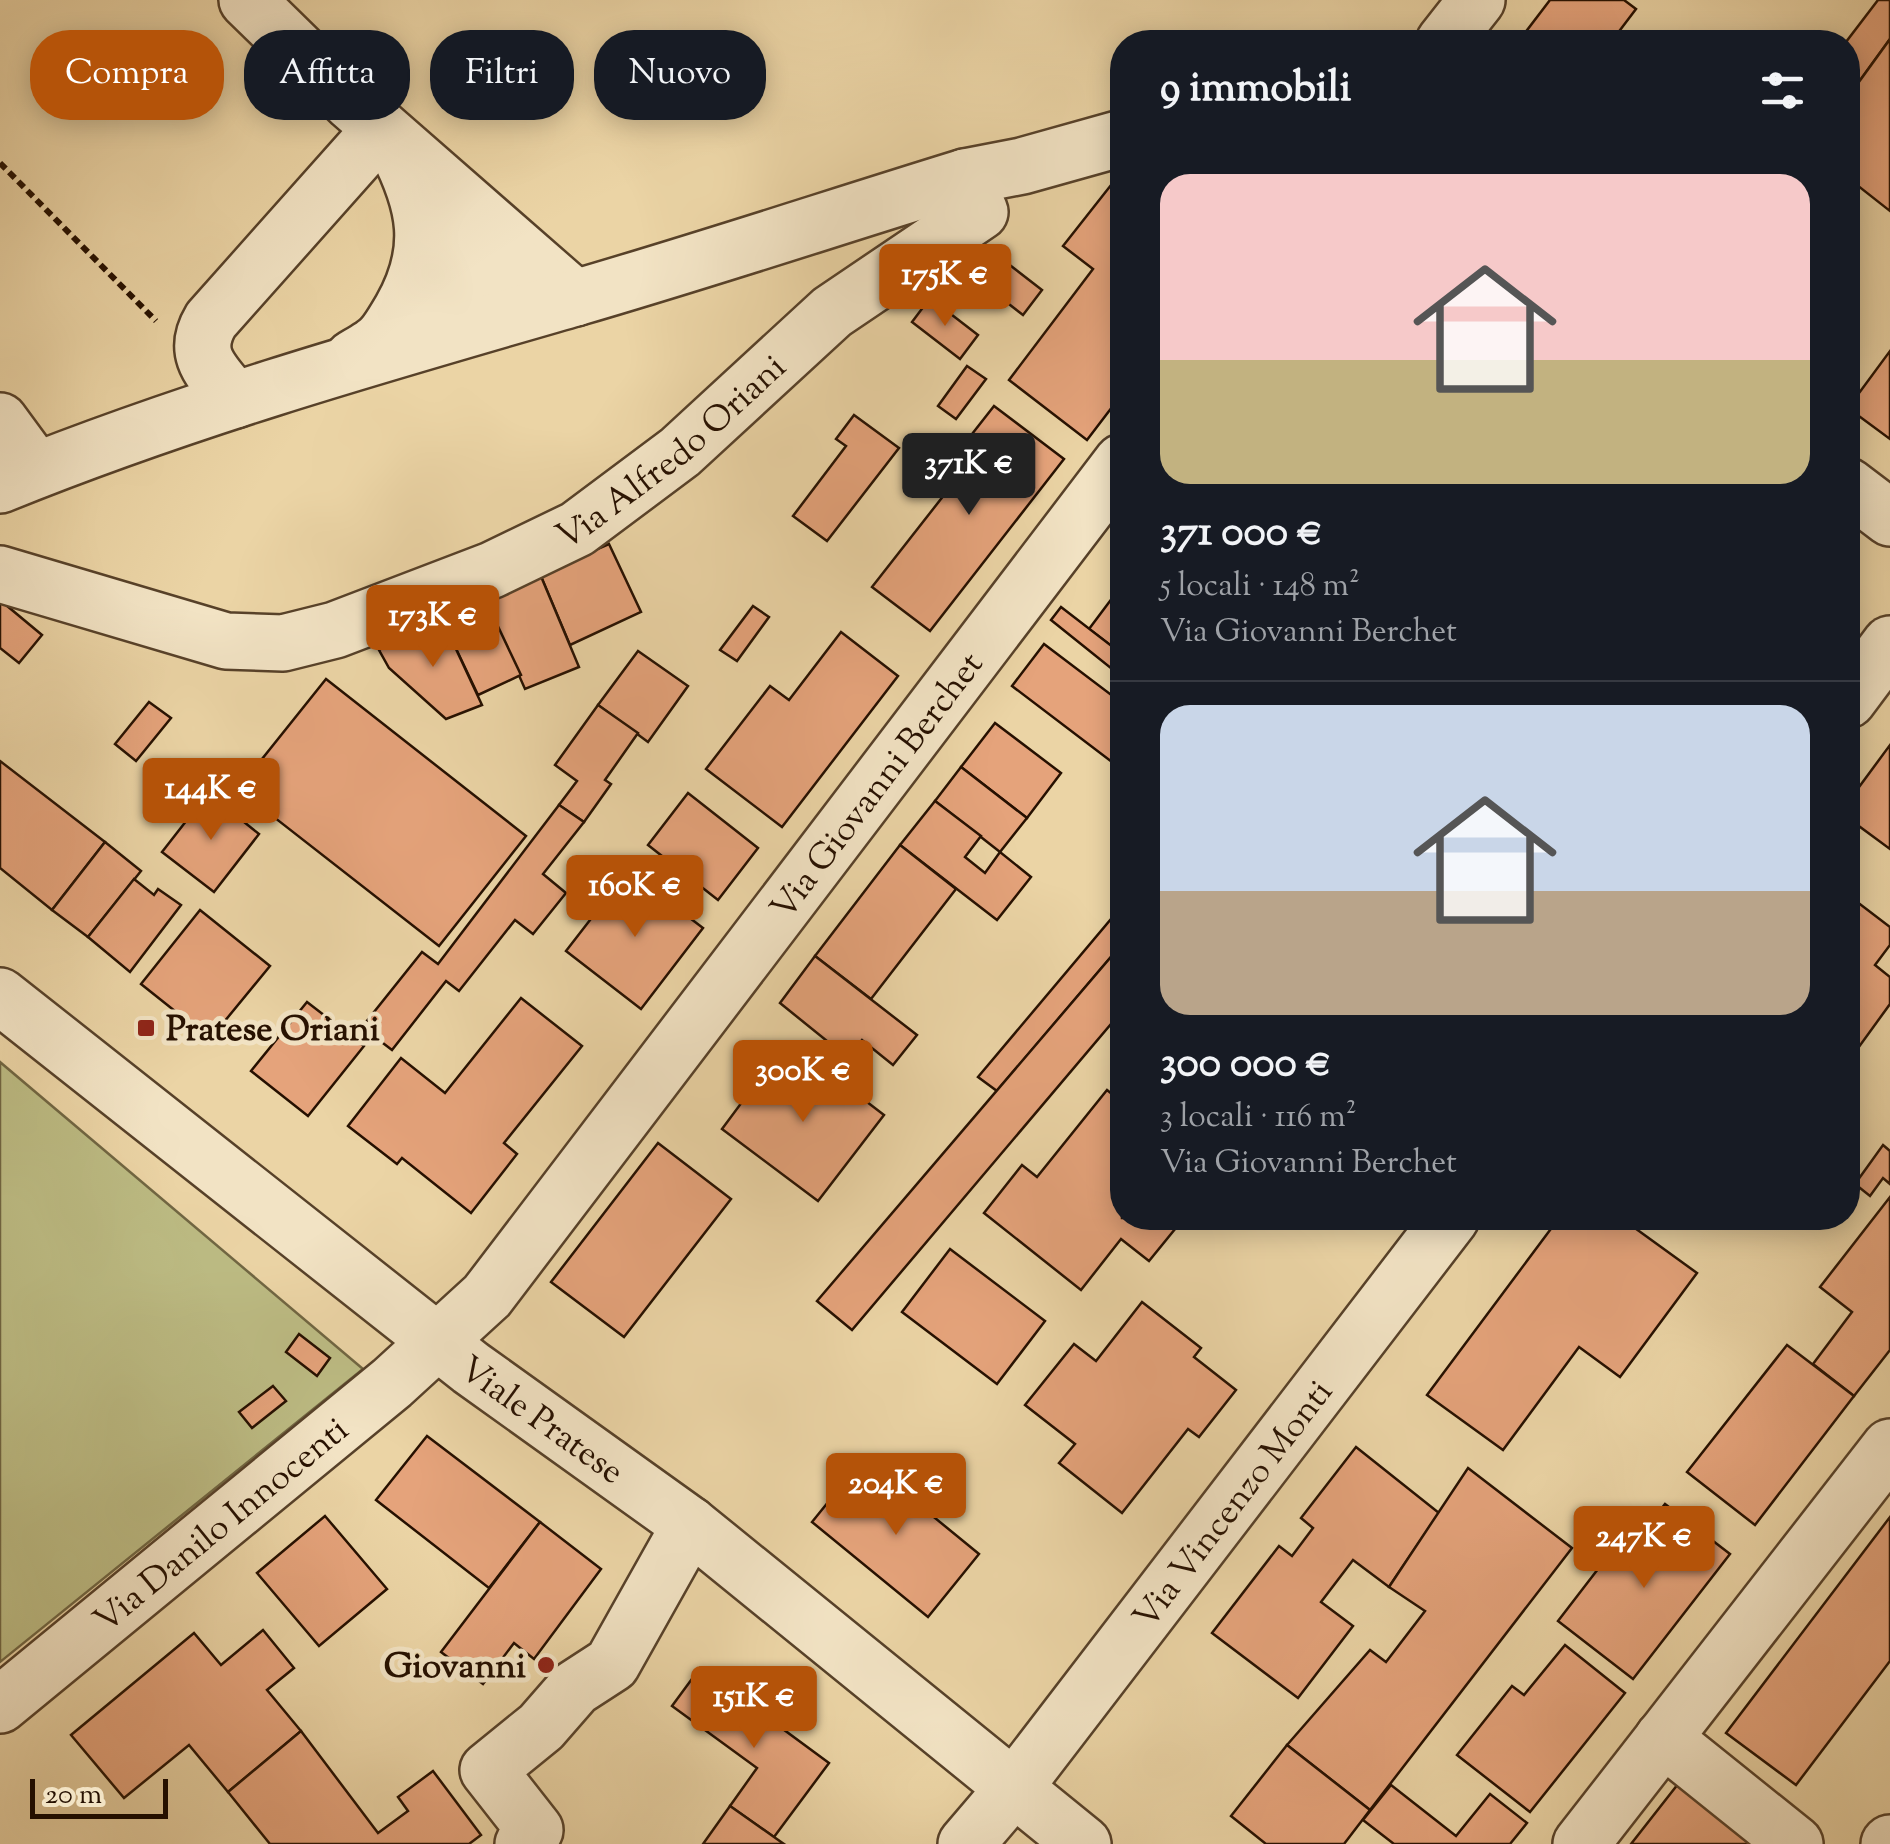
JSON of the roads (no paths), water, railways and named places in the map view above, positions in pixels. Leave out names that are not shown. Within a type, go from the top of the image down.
[{"type":"street","points":[[248,0],[387,135],[556,290]]},
{"type":"street","points":[[1453,30],[1477,0]]},
{"type":"street","points":[[235,400],[211,370],[200,341],[211,320],[387,135]]},
{"type":"street","points":[[336,367],[381,343],[420,270],[424,236],[415,183],[387,135]]},
{"type":"street","points":[[0,421],[18,478],[556,290],[965,177],[1110,141]]},
{"type":"street","name":"Via Alfredo Oriani","points":[[0,574],[226,641],[283,643],[336,630],[492,570],[577,529],[680,452],[832,312],[980,212],[965,177]]},
{"type":"street","name":"Via Giovanni Berchet","points":[[440,1342],[487,1296],[1110,478]]},
{"type":"street","points":[[1860,495],[1890,518]]},
{"type":"street","points":[[1860,684],[1890,644]]},
{"type":"street","name":"Viale Pratese","points":[[0,996],[440,1342],[690,1525],[1083,1844]]},
{"type":"street","name":"Via Vincenzo Monti","points":[[966,1844],[1014,1789],[1442,1230]]},
{"type":"street","name":"Via Danilo Innocenti","points":[[0,1705],[440,1342]]},
{"type":"street","points":[[1581,1844],[1890,1447]]},
{"type":"street","points":[[523,1844],[534,1830],[488,1770],[542,1728],[574,1688],[612,1664],[690,1525]]},
{"type":"street","points":[[1663,1738],[1795,1844]]},
{"type":"place","name":"Pratese Oriani","points":[[146,1028]]},
{"type":"place","name":"Giovanni","points":[[546,1665]]}]
